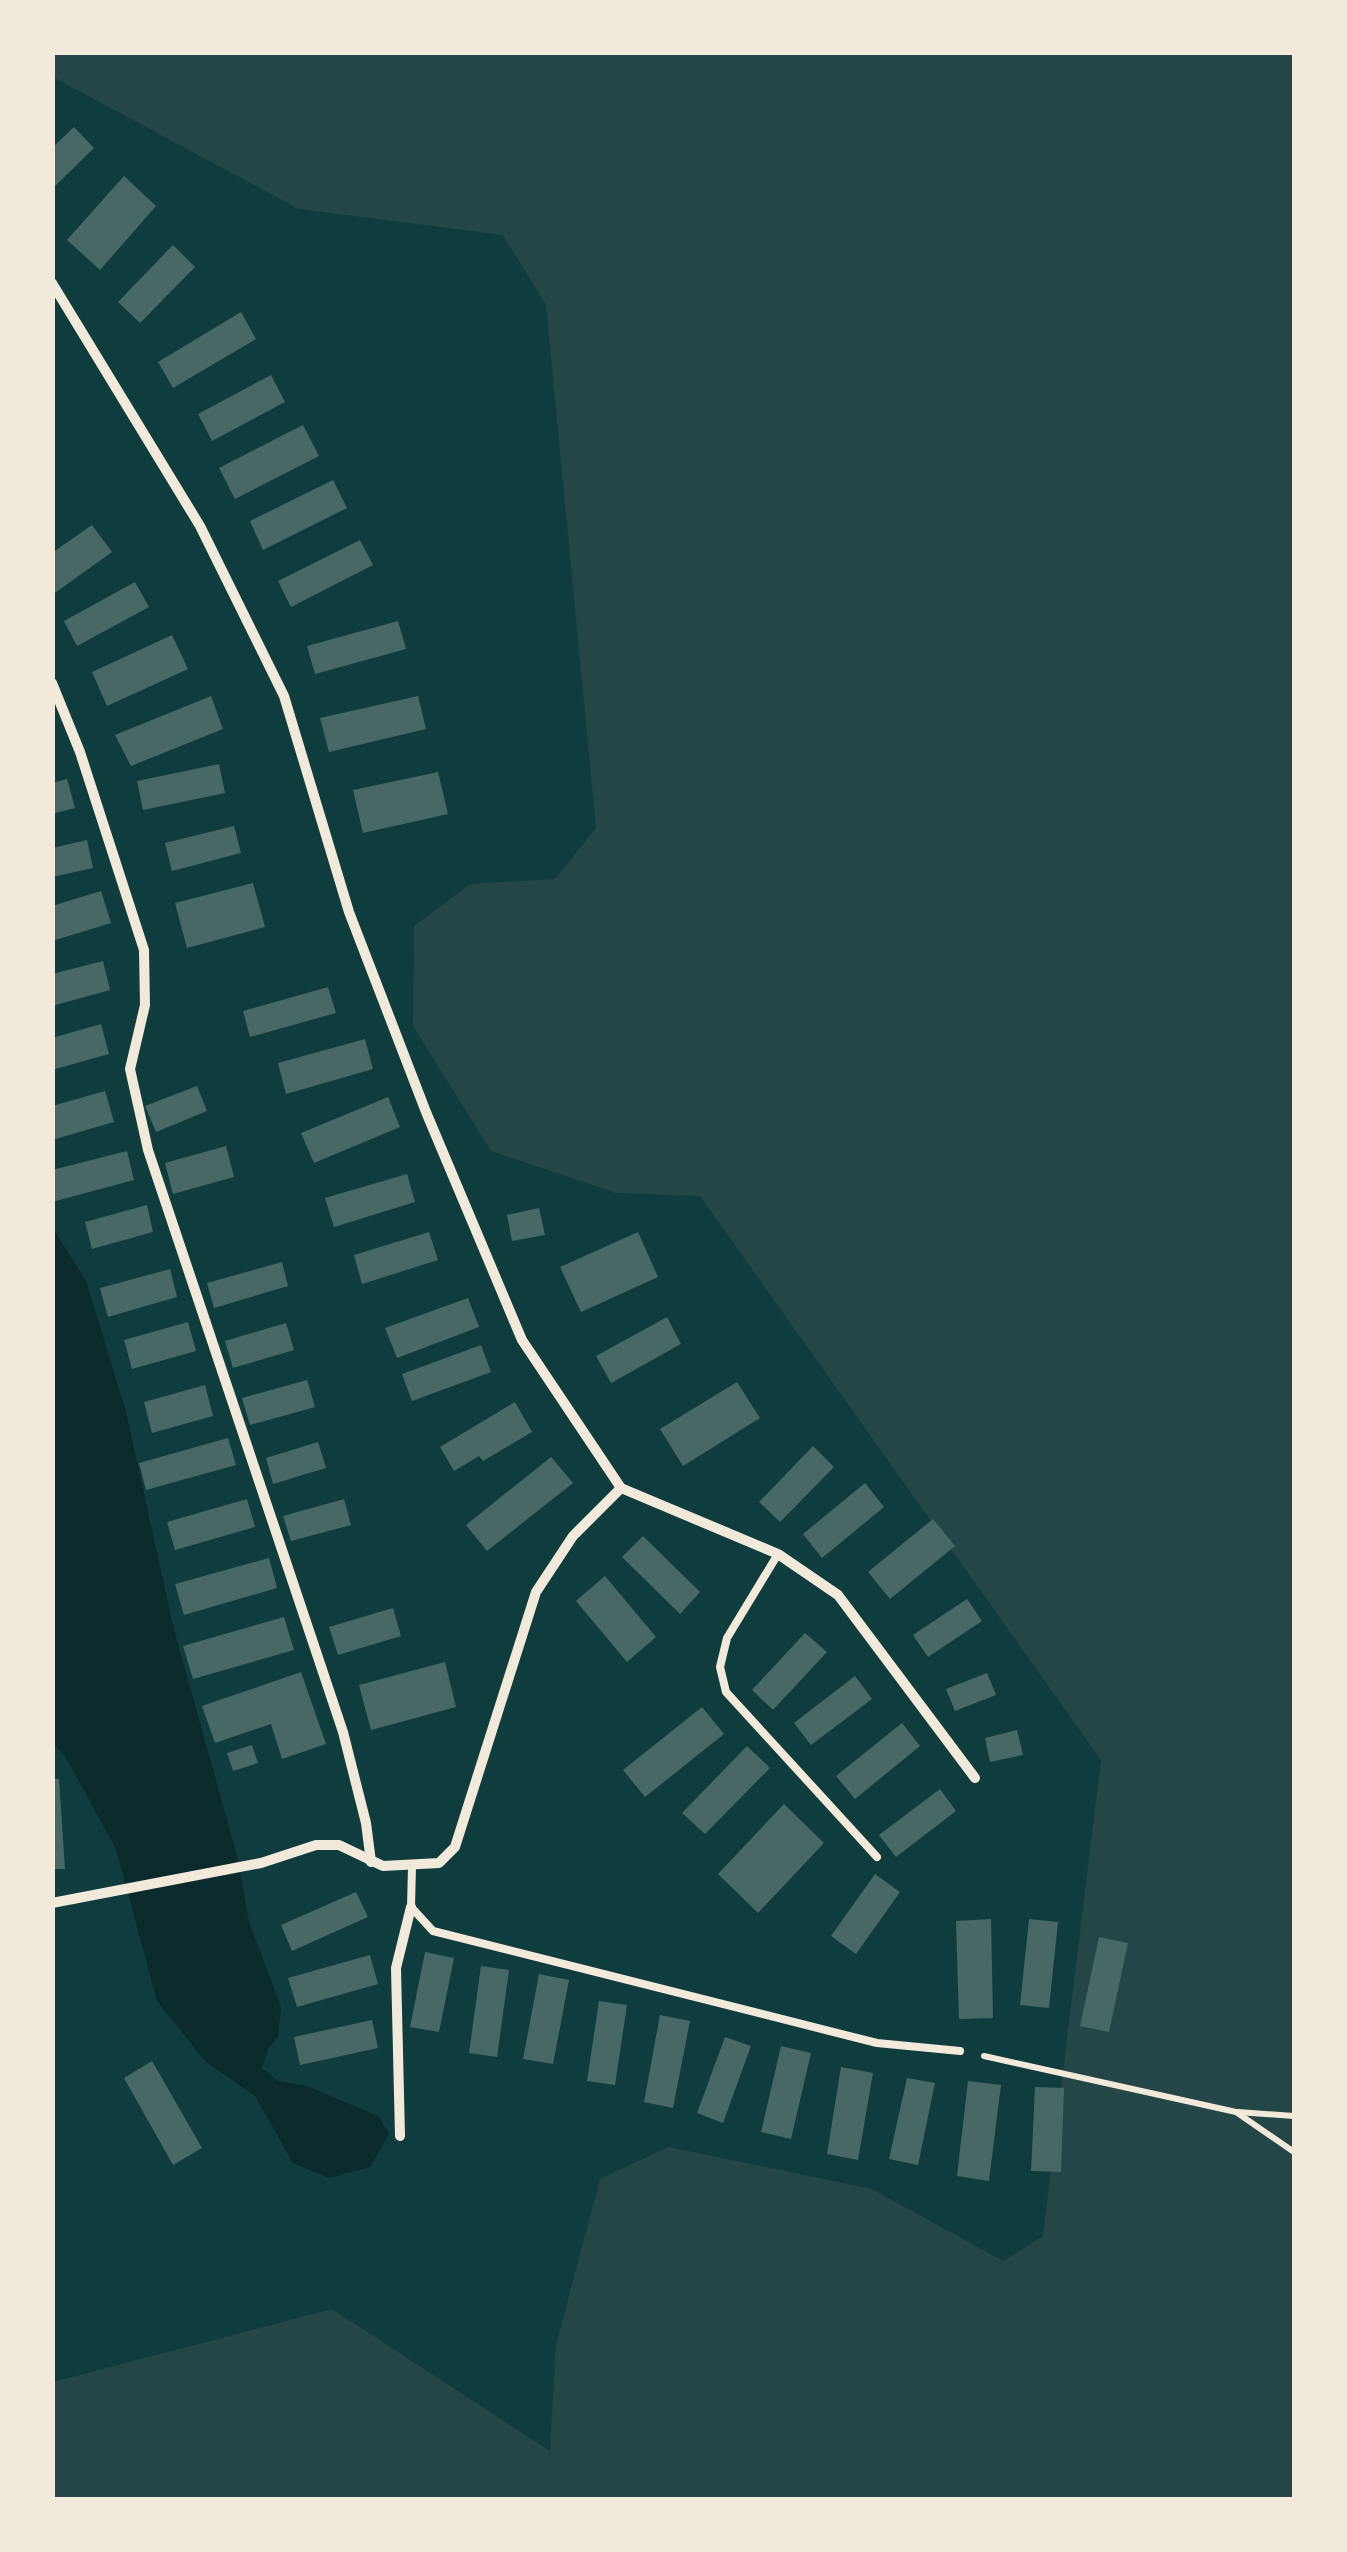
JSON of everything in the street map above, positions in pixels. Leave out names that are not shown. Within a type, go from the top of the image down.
[{"type":"street","points":[[52,283],[200,526],[284,696],[348,912],[426,1112],[522,1340],[621,1488],[778,1554],[838,1595],[976,1778]]},
{"type":"street","points":[[52,683],[80,752],[144,950],[145,1005],[130,1069],[148,1150],[344,1732],[366,1823],[370,1862]]},
{"type":"street","points":[[52,1903],[261,1863],[316,1845],[339,1845],[383,1866],[439,1863],[455,1847],[536,1592],[574,1536],[621,1488]]},
{"type":"street","points":[[400,2136],[396,1968],[411,1907]]},
{"type":"lane","points":[[778,1554],[727,1638],[720,1667],[726,1692],[877,1856]]},
{"type":"lane","points":[[412,1867],[411,1907],[433,1931],[876,2043],[960,2051]]},
{"type":"path","points":[[960,2051],[1236,2112],[1294,2116]]},
{"type":"path","points":[[1236,2112],[1294,2152]]},
{"type":"shaded area","points":[[52,53],[1294,53],[1294,2499],[53,2499],[53,2382],[332,2309],[550,2451],[556,2345],[600,2179],[668,2147],[872,2189],[1003,2261],[1043,2236],[1101,1760],[700,1196],[616,1193],[491,1151],[413,1026],[414,926],[470,884],[555,879],[596,828],[546,305],[503,235],[299,209],[53,77]]},
{"type":"shaded area","points":[[52,1227],[86,1281],[126,1412],[174,1630],[238,1859],[249,1922],[281,2007],[278,2037],[268,2049],[262,2068],[278,2081],[307,2086],[378,2116],[389,2134],[370,2167],[329,2178],[293,2163],[255,2096],[205,2061],[157,2001],[116,1849],[65,1756],[53,1744]]},
{"type":"building","points":[[74,127],[94,148],[52,189],[52,148]]},
{"type":"building","points":[[124,176],[156,206],[100,270],[67,240]]},
{"type":"building","points":[[173,245],[195,267],[140,323],[118,302]]},
{"type":"building","points":[[241,312],[256,339],[173,388],[158,362]]},
{"type":"building","points":[[271,375],[285,402],[212,441],[198,414]]},
{"type":"building","points":[[303,425],[319,456],[235,499],[219,468]]},
{"type":"building","points":[[333,480],[347,508],[263,550],[250,521]]},
{"type":"building","points":[[92,525],[112,552],[52,595],[52,553]]},
{"type":"building","points":[[360,540],[373,565],[291,607],[278,581]]},
{"type":"building","points":[[135,582],[149,607],[77,646],[64,621]]},
{"type":"building","points":[[398,621],[406,649],[315,674],[307,646]]},
{"type":"building","points":[[172,635],[188,669],[107,706],[92,672]]},
{"type":"building","points":[[211,696],[223,729],[131,766],[115,735]]},
{"type":"building","points":[[418,696],[426,729],[329,752],[320,718]]},
{"type":"building","points":[[219,764],[225,793],[143,810],[137,781]]},
{"type":"building","points":[[438,772],[448,814],[363,833],[353,790]]},
{"type":"building","points":[[67,779],[75,808],[52,814],[52,783]]},
{"type":"building","points":[[234,826],[241,853],[172,871],[165,843]]},
{"type":"building","points":[[87,840],[93,868],[52,877],[52,848]]},
{"type":"building","points":[[253,883],[265,927],[187,948],[175,903]]},
{"type":"building","points":[[101,891],[111,923],[52,941],[52,906]]},
{"type":"building","points":[[103,961],[110,990],[52,1006],[52,974]]},
{"type":"building","points":[[328,987],[336,1013],[250,1037],[243,1011]]},
{"type":"building","points":[[101,1024],[109,1054],[52,1070],[52,1038]]},
{"type":"building","points":[[365,1039],[373,1069],[286,1094],[278,1063]]},
{"type":"building","points":[[197,1086],[207,1111],[156,1132],[145,1106]]},
{"type":"building","points":[[105,1091],[114,1122],[52,1140],[52,1106]]},
{"type":"building","points":[[388,1097],[400,1127],[314,1163],[301,1133]]},
{"type":"building","points":[[226,1146],[234,1177],[173,1194],[165,1163]]},
{"type":"building","points":[[127,1151],[134,1180],[52,1202],[52,1170]]},
{"type":"building","points":[[407,1174],[415,1202],[334,1227],[325,1198]]},
{"type":"building","points":[[147,1205],[153,1232],[92,1249],[85,1222]]},
{"type":"building","points":[[539,1208],[545,1235],[512,1241],[507,1215]]},
{"type":"building","points":[[429,1232],[438,1260],[362,1284],[354,1255]]},
{"type":"building","points":[[638,1232],[658,1277],[581,1312],[560,1267]]},
{"type":"building","points":[[282,1262],[288,1286],[214,1308],[207,1283]]},
{"type":"building","points":[[170,1269],[177,1297],[108,1317],[100,1288]]},
{"type":"building","points":[[468,1298],[479,1327],[397,1358],[385,1328]]},
{"type":"building","points":[[667,1317],[681,1344],[611,1383],[596,1356]]},
{"type":"building","points":[[188,1322],[196,1351],[132,1369],[124,1340]]},
{"type":"building","points":[[286,1323],[294,1350],[233,1368],[225,1341]]},
{"type":"building","points":[[481,1345],[491,1372],[412,1401],[402,1374]]},
{"type":"building","points":[[307,1380],[315,1407],[250,1425],[242,1398]]},
{"type":"building","points":[[737,1382],[760,1418],[683,1466],[660,1429]]},
{"type":"building","points":[[205,1385],[213,1416],[152,1433],[144,1402]]},
{"type":"building","points":[[515,1402],[532,1432],[483,1461],[479,1456],[454,1471],[440,1447]]},
{"type":"building","points":[[228,1438],[236,1465],[146,1490],[139,1463]]},
{"type":"building","points":[[318,1442],[326,1468],[273,1484],[266,1458]]},
{"type":"building","points":[[813,1446],[834,1467],[780,1522],[759,1502]]},
{"type":"building","points":[[551,1457],[573,1483],[487,1551],[466,1525]]},
{"type":"building","points":[[865,1483],[884,1507],[822,1558],[803,1534]]},
{"type":"building","points":[[247,1499],[255,1527],[175,1550],[167,1522]]},
{"type":"building","points":[[344,1499],[351,1525],[291,1541],[283,1516]]},
{"type":"building","points":[[933,1519],[955,1546],[890,1599],[868,1572]]},
{"type":"building","points":[[643,1536],[700,1592],[680,1614],[622,1557]]},
{"type":"building","points":[[269,1558],[277,1588],[184,1615],[175,1584]]},
{"type":"building","points":[[605,1576],[656,1637],[627,1662],[576,1601]]},
{"type":"building","points":[[967,1599],[982,1621],[928,1657],[913,1635]]},
{"type":"building","points":[[393,1608],[401,1636],[338,1655],[329,1627]]},
{"type":"building","points":[[284,1617],[294,1650],[193,1679],[183,1646]]},
{"type":"building","points":[[805,1633],[827,1652],[773,1710],[752,1690]]},
{"type":"building","points":[[445,1662],[456,1707],[371,1730],[359,1685]]},
{"type":"building","points":[[301,1672],[326,1744],[282,1759],[271,1724],[215,1743],[202,1706]]},
{"type":"building","points":[[987,1673],[996,1695],[955,1711],[946,1689]]},
{"type":"building","points":[[855,1676],[872,1699],[811,1745],[794,1723]]},
{"type":"building","points":[[702,1707],[724,1734],[645,1797],[623,1770]]},
{"type":"building","points":[[902,1723],[920,1746],[855,1799],[836,1776]]},
{"type":"building","points":[[1017,1730],[1023,1755],[990,1762],[985,1738]]},
{"type":"building","points":[[252,1745],[258,1763],[233,1771],[227,1753]]},
{"type":"building","points":[[747,1746],[770,1768],[705,1834],[682,1813]]},
{"type":"building","points":[[52,1779],[59,1779],[65,1869],[52,1869]]},
{"type":"building","points":[[940,1789],[956,1811],[896,1857],[879,1835]]},
{"type":"building","points":[[784,1804],[824,1843],[758,1913],[718,1874]]},
{"type":"building","points":[[875,1874],[900,1892],[856,1954],[831,1936]]},
{"type":"building","points":[[356,1892],[368,1917],[292,1951],[281,1925]]},
{"type":"building","points":[[991,1919],[993,2018],[959,2019],[956,1921]]},
{"type":"building","points":[[1029,1919],[1058,1922],[1049,2008],[1020,2005]]},
{"type":"building","points":[[1099,1937],[1128,1943],[1109,2032],[1080,2026]]},
{"type":"building","points":[[425,1952],[454,1958],[439,2032],[410,2027]]},
{"type":"building","points":[[370,1955],[378,1984],[297,2007],[288,1978]]},
{"type":"building","points":[[481,1966],[509,1970],[497,2057],[469,2053]]},
{"type":"building","points":[[539,1974],[569,1980],[553,2064],[523,2059]]},
{"type":"building","points":[[599,2001],[627,2005],[615,2085],[587,2081]]},
{"type":"building","points":[[660,2015],[690,2021],[673,2108],[644,2102]]},
{"type":"building","points":[[372,2020],[378,2048],[300,2065],[294,2037]]},
{"type":"building","points":[[725,2037],[751,2046],[723,2123],[697,2113]]},
{"type":"building","points":[[781,2046],[811,2053],[791,2139],[761,2132]]},
{"type":"building","points":[[152,2061],[202,2148],[173,2165],[124,2078]]},
{"type":"building","points":[[841,2067],[873,2073],[858,2160],[827,2154]]},
{"type":"building","points":[[907,2078],[935,2083],[918,2165],[889,2159]]},
{"type":"building","points":[[968,2081],[1001,2085],[989,2181],[957,2176]]},
{"type":"building","points":[[1035,2087],[1064,2088],[1061,2172],[1031,2171]]}]
